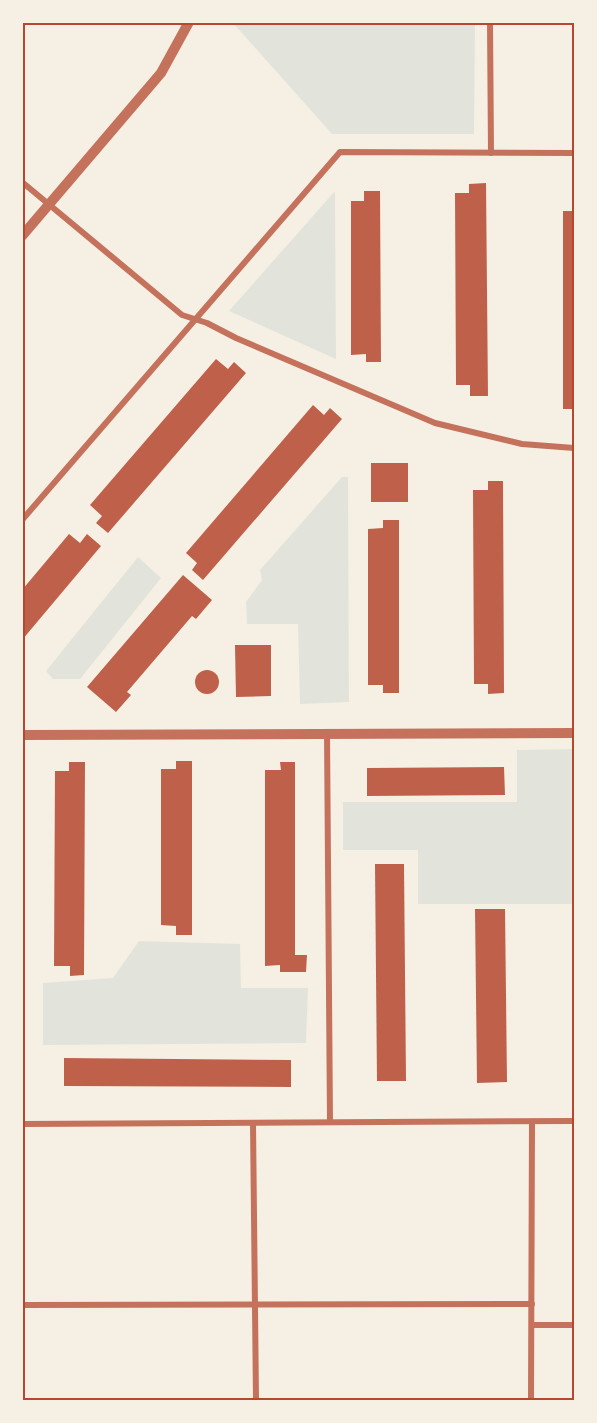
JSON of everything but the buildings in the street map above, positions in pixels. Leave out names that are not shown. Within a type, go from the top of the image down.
[{"type":"street","points":[[22,236],[161,73],[189,22]]},
{"type":"street","points":[[490,22],[491,153]]},
{"type":"street","points":[[22,520],[340,152],[574,153]]},
{"type":"street","points":[[22,182],[182,315],[197,319],[435,423],[522,444],[574,448]]},
{"type":"street","points":[[327,733],[330,1122]]},
{"type":"street","points":[[22,735],[574,733]]},
{"type":"street","points":[[22,1124],[574,1121]]},
{"type":"street","points":[[531,1401],[532,1122]]},
{"type":"street","points":[[253,1123],[256,1401]]},
{"type":"street","points":[[22,1305],[532,1304]]},
{"type":"street","points":[[532,1325],[574,1325]]},
{"type":"shaded area","points":[[233,23],[475,23],[474,134],[332,134]]},
{"type":"shaded area","points":[[335,191],[336,359],[229,311]]},
{"type":"shaded area","points":[[342,477],[348,477],[349,702],[300,704],[298,624],[247,624],[246,602],[262,580],[260,570]]},
{"type":"shaded area","points":[[138,557],[161,578],[80,679],[53,679],[46,671]]},
{"type":"shaded area","points":[[574,749],[574,904],[418,904],[418,850],[343,850],[343,802],[517,802],[517,750]]},
{"type":"shaded area","points":[[139,941],[240,944],[241,988],[308,988],[306,1043],[43,1045],[43,983],[113,978]]}]
